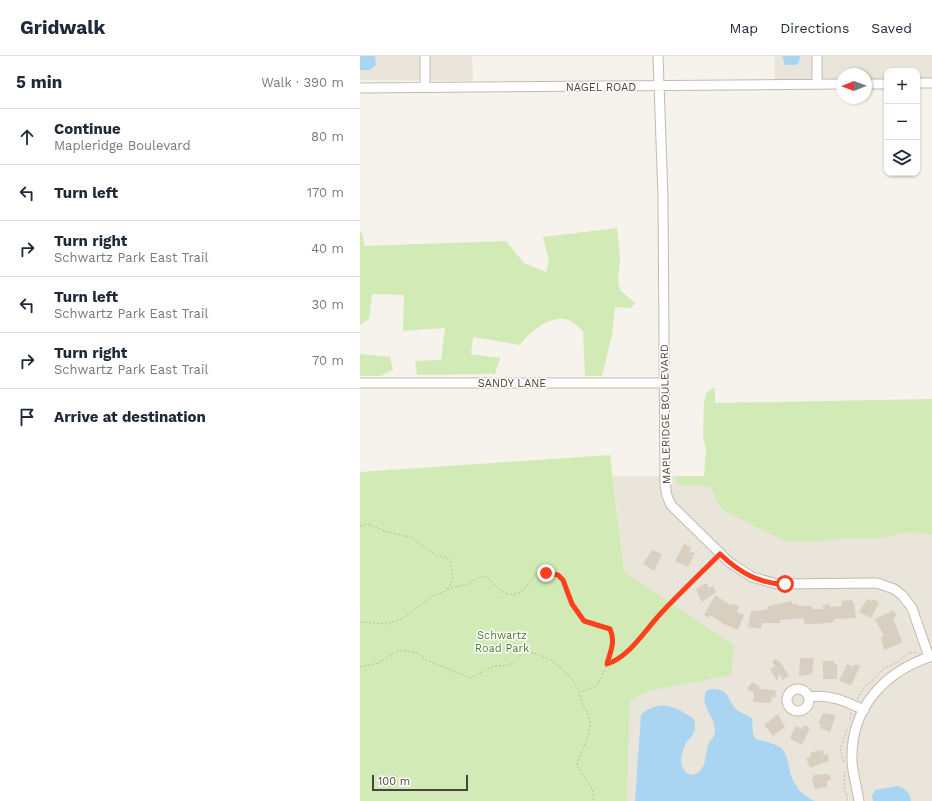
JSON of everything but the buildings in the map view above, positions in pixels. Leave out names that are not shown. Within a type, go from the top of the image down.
[{"type":"street","points":[[425,56],[425,87]]},
{"type":"street","name":"MAPLERIDGE BOULEVARD","points":[[658,56],[663,197],[665,484],[667,496],[672,505],[720,554],[743,573],[773,583],[877,583],[890,586],[902,595],[912,608],[930,657]]},
{"type":"street","points":[[817,56],[817,84]]},
{"type":"street","points":[[920,83],[932,83]]},
{"type":"street","name":"NAGEL ROAD","points":[[360,88],[658,87],[836,84]]},
{"type":"street","points":[[872,84],[884,84]]},
{"type":"street","name":"SANDY LANE","points":[[360,383],[664,383]]},
{"type":"street","points":[[859,801],[853,772],[853,749],[856,727],[864,710],[876,690],[901,669],[930,657]]},
{"type":"street","points":[[809,697],[835,697],[864,710]]},
{"type":"path","points":[[360,526],[368,524],[384,531],[412,538],[437,556],[446,557],[450,562],[453,580],[448,589]]},
{"type":"path","points":[[607,664],[615,662],[634,645],[663,610],[720,554]]},
{"type":"path","points":[[360,622],[387,624],[403,618],[433,596],[448,589],[468,584],[485,576],[491,579],[499,590],[508,594],[518,594],[524,591],[539,573],[558,575],[563,580],[572,604],[584,621],[610,629],[613,635],[613,644],[607,664],[597,686],[580,692]]},
{"type":"path","points":[[360,667],[379,663],[398,651],[408,651],[418,653],[426,660],[471,678],[495,666],[512,663],[519,656],[526,653],[540,655],[550,659],[558,667],[567,672],[580,692],[581,700],[588,711],[590,725],[587,737],[578,755],[577,766],[591,787],[594,796],[592,801]]},
{"type":"shaded area","points":[[360,56],[472,56],[473,81],[360,80]]},
{"type":"shaded area","points":[[775,56],[932,56],[932,83],[920,83],[920,68],[884,68],[884,84],[872,84],[872,68],[836,68],[836,84],[775,85]]},
{"type":"shaded area","points":[[613,476],[932,478],[932,801],[627,801],[630,700],[653,690],[734,645],[624,571]]},
{"type":"green space","points":[[617,228],[620,259],[618,279],[620,290],[635,303],[631,308],[615,307],[612,335],[602,376],[585,376],[583,331],[571,321],[564,319],[556,319],[542,325],[530,334],[520,345],[473,337],[471,354],[500,358],[495,374],[417,375],[415,361],[441,360],[445,328],[403,331],[404,295],[372,294],[369,319],[360,325],[360,231],[363,235],[364,246],[506,241],[524,263],[546,272],[549,261],[543,237]]},
{"type":"green space","points":[[360,354],[390,357],[393,370],[380,376],[360,376]]},
{"type":"green space","points":[[715,387],[715,403],[932,399],[932,535],[910,532],[880,538],[845,538],[813,542],[785,541],[723,510],[716,501],[714,492],[709,486],[677,485],[675,476],[704,476],[706,449],[703,437],[704,402],[706,393]]},
{"type":"green space","name":"Schwartz Road Park","points":[[610,455],[624,571],[734,645],[731,675],[653,690],[630,700],[627,801],[360,801],[360,472]]},
{"type":"water","points":[[360,56],[375,56],[376,65],[370,70],[360,70]]},
{"type":"water","points":[[782,56],[800,56],[799,62],[796,65],[785,65]]},
{"type":"water","points":[[710,689],[717,689],[725,692],[736,709],[752,718],[753,734],[756,739],[773,744],[782,749],[787,757],[791,777],[796,786],[806,797],[815,801],[635,801],[641,715],[654,707],[668,706],[681,711],[694,719],[695,731],[685,744],[681,764],[685,772],[695,774],[703,767],[708,745],[715,734],[714,724],[705,702],[706,691]]},
{"type":"water","points":[[898,786],[907,792],[911,801],[873,801],[872,796],[875,790]]},
{"type":"route","points":[[546,573],[558,575],[563,580],[572,604],[584,621],[610,629],[613,635],[613,644],[607,664],[615,662],[634,645],[663,610],[720,554],[747,575],[773,583],[785,584]]}]
